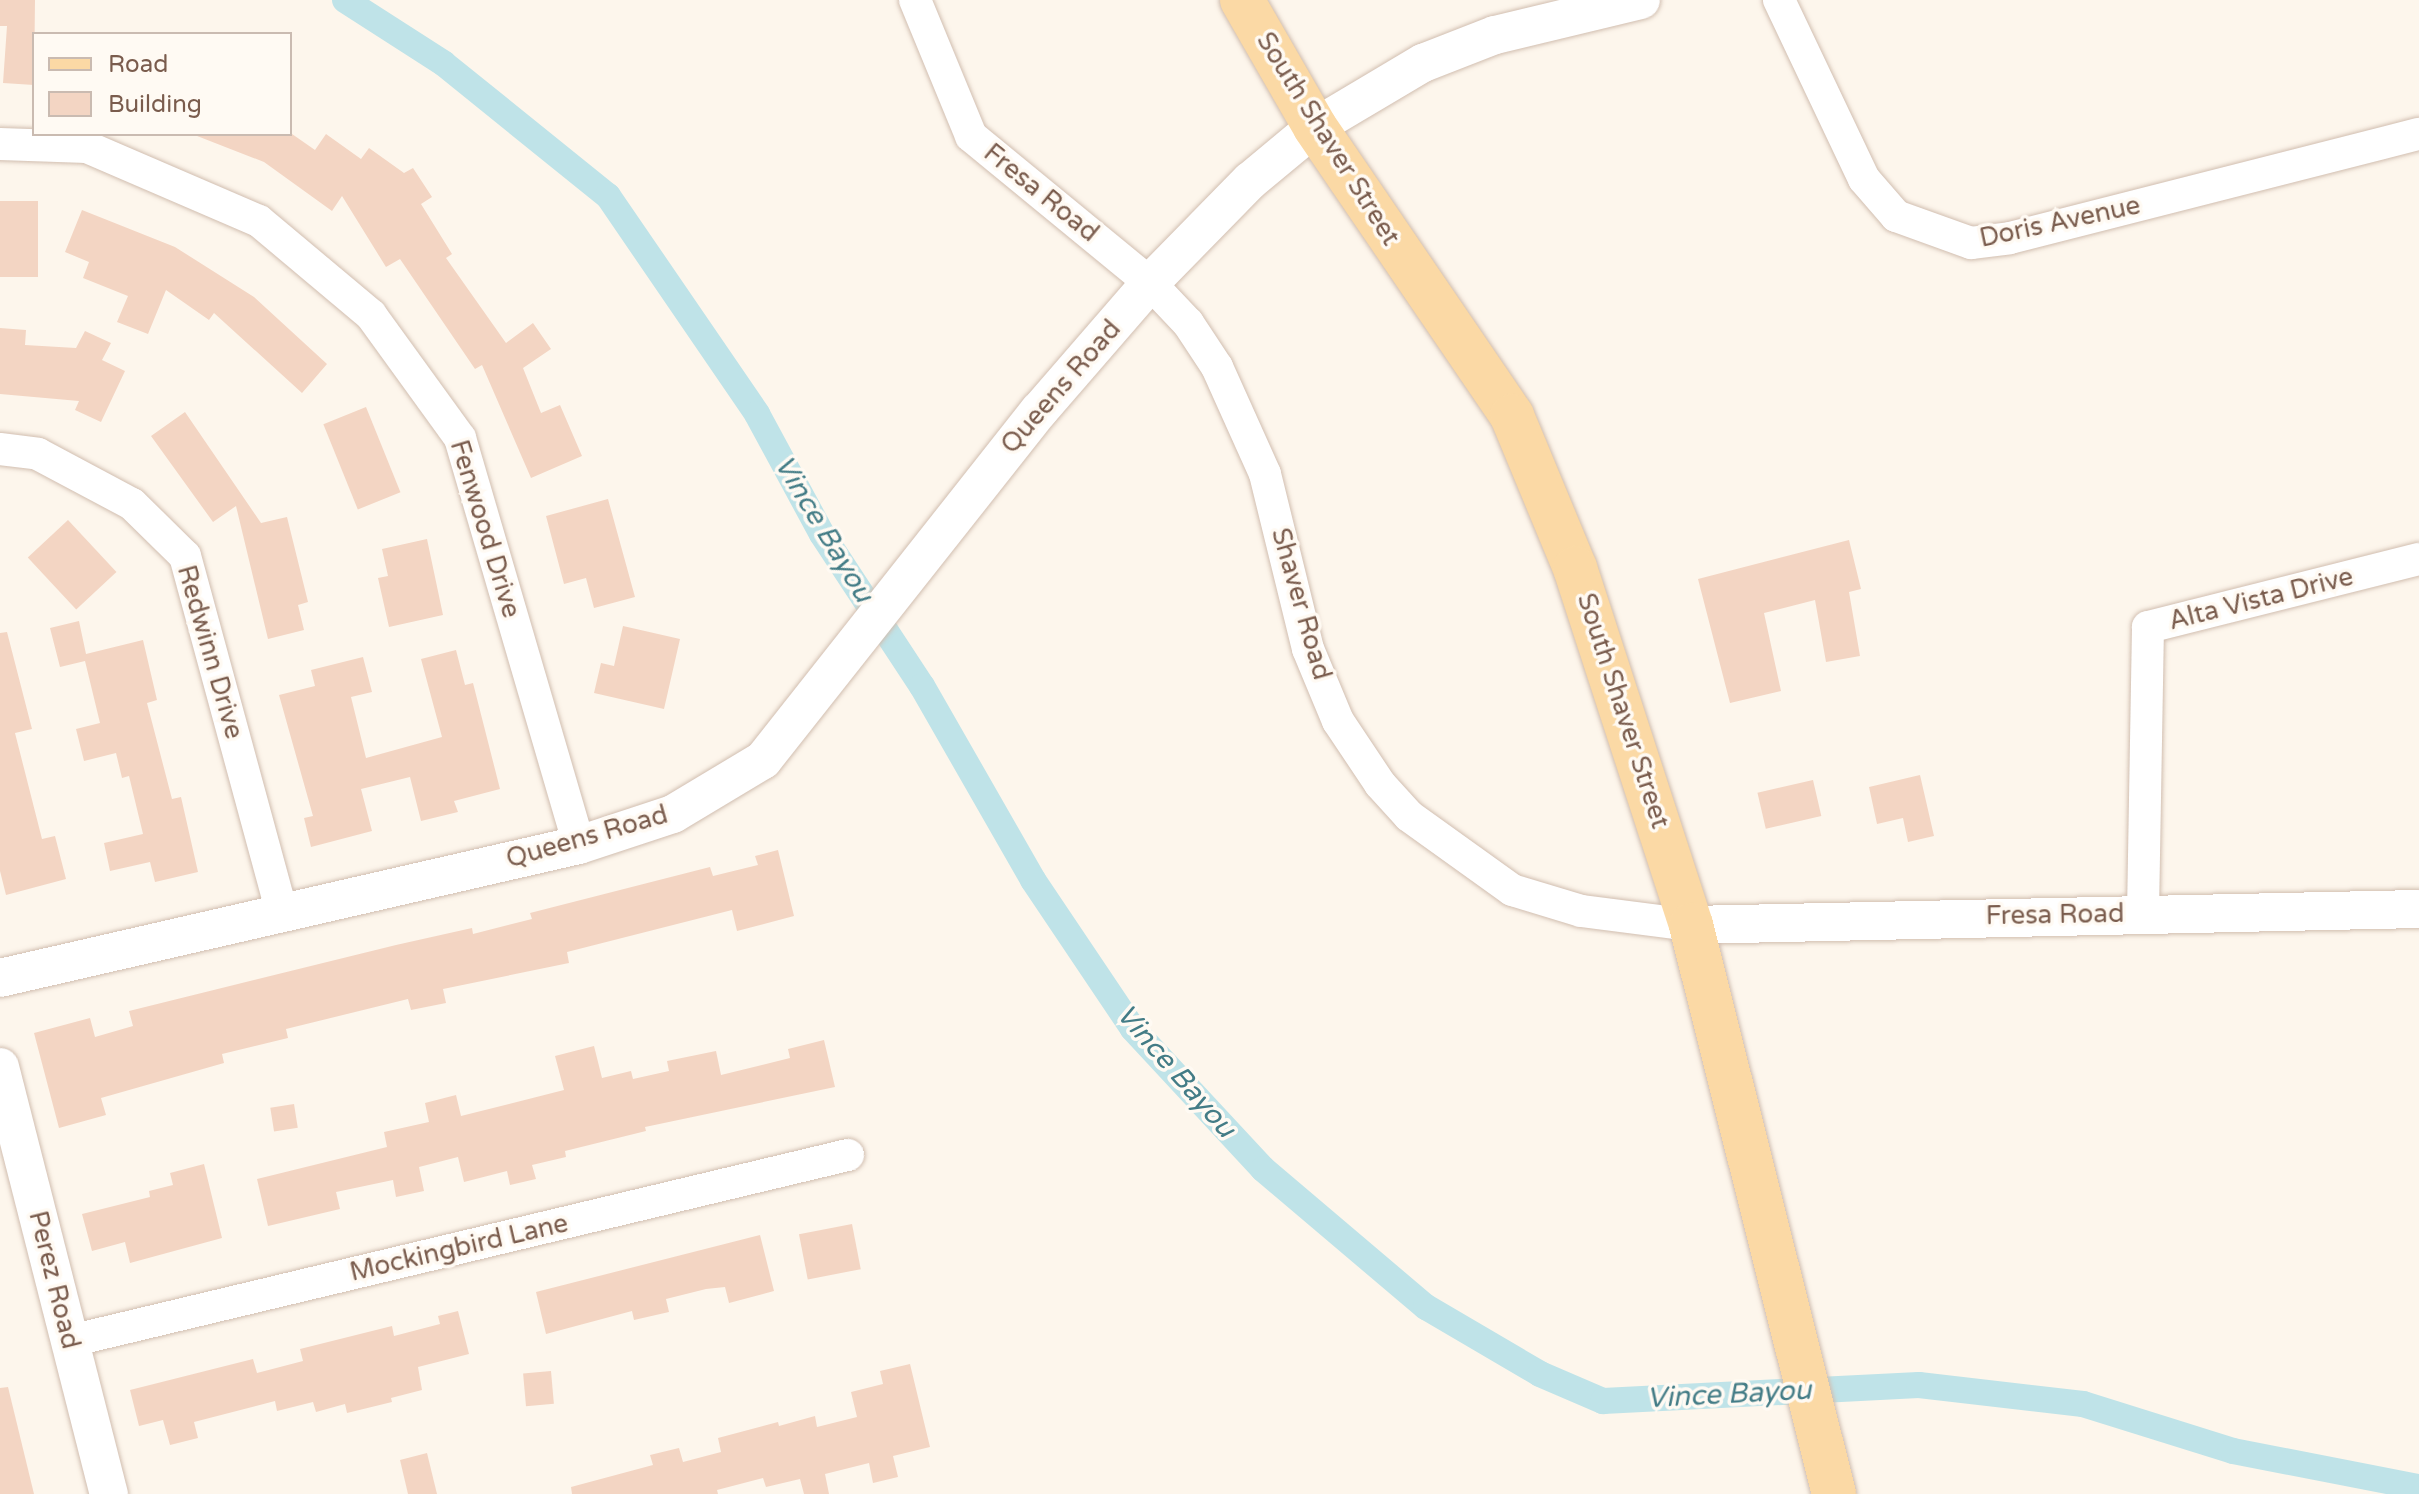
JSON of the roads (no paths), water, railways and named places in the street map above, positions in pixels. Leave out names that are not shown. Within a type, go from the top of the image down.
[{"type":"main road","name":"South Shaver Street","points":[[1242,0],[1315,127],[1512,416],[1575,568],[1691,925],[1834,1494]]},
{"type":"street","name":"Fresa Road","points":[[915,0],[971,136],[1150,283]]},
{"type":"street","name":"Queens Road","points":[[0,978],[579,845],[673,814],[763,760],[915,574],[954,513],[1150,283],[1250,181],[1315,127],[1423,63],[1495,35],[1641,0]]},
{"type":"street","name":"Doris Avenue","points":[[1779,0],[1864,179],[1896,216],[1971,243],[2010,238],[2419,134]]},
{"type":"street","name":"Fenwood Drive","points":[[0,144],[87,147],[259,221],[371,315],[460,438],[579,845]]},
{"type":"street","name":"Shaver Road","points":[[1150,283],[1188,323],[1246,422],[1265,474],[1308,649],[1338,721],[1380,784],[1409,816],[1512,890],[1581,911],[1691,925]]},
{"type":"street","name":"Redwinn Drive","points":[[0,449],[38,454],[132,504],[185,556],[282,912]]},
{"type":"street","name":"Alta Vista Drive","points":[[2143,913],[2148,627],[2419,559]]},
{"type":"street","name":"Fresa Road","points":[[1691,925],[2419,909]]},
{"type":"street","name":"Perez Road","points":[[0,1067],[109,1494]]},
{"type":"street","name":"Mockingbird Lane","points":[[70,1341],[848,1155]]},
{"type":"waterway","name":"Vince Bayou","points":[[345,0],[443,63],[608,196],[757,414],[822,534],[922,686],[1033,880],[1133,1029],[1263,1169],[1426,1307],[1540,1374],[1603,1401],[1919,1385],[2083,1404],[2233,1451],[2419,1487]]}]
